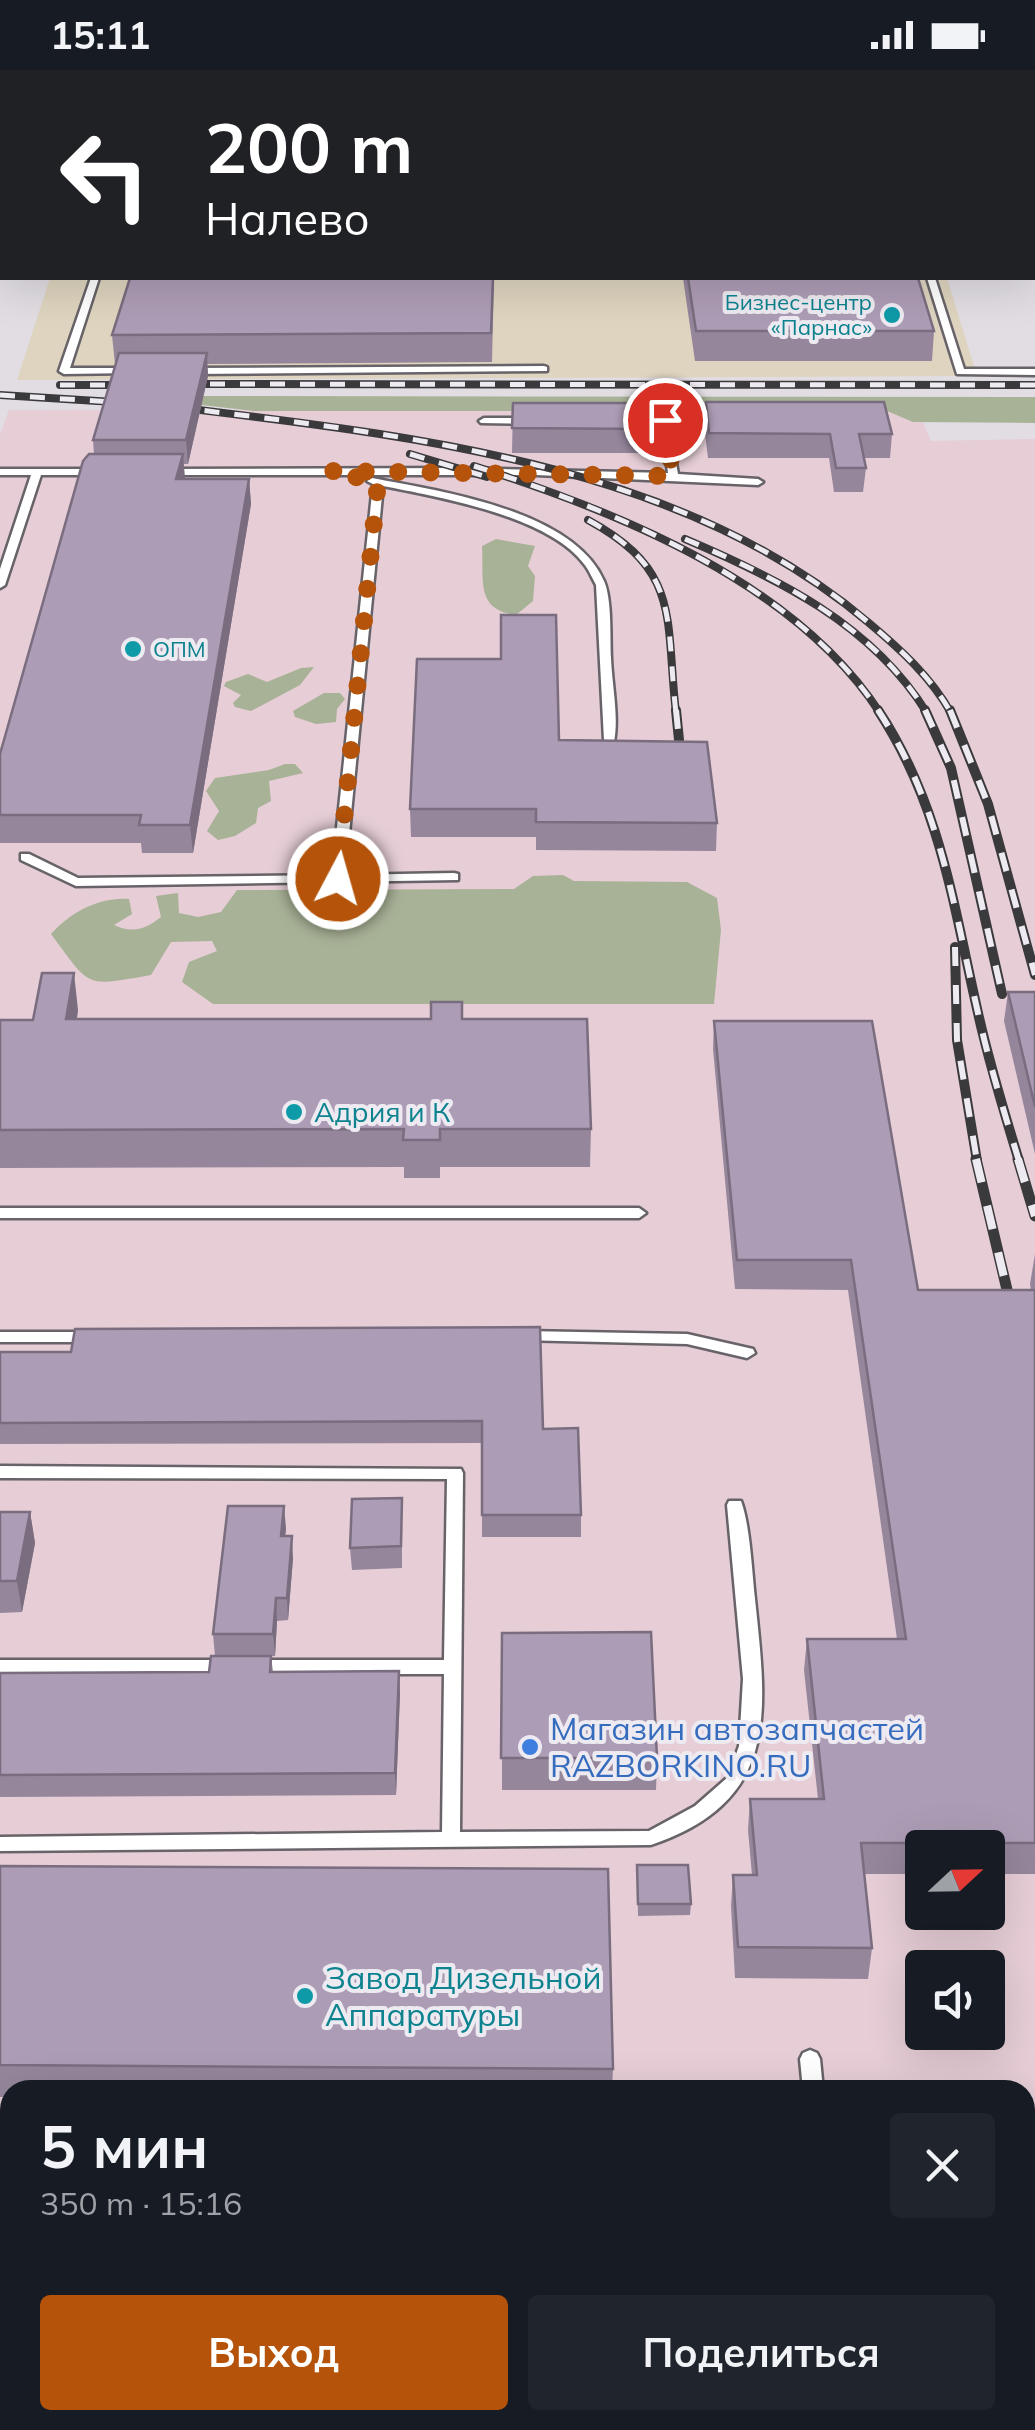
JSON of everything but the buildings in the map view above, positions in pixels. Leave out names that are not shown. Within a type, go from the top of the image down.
[{"type":"lane","points":[[94,280],[64,371],[140,371]]},
{"type":"lane","points":[[932,280],[960,372],[1035,372]]},
{"type":"lane","points":[[178,371],[544,369]]},
{"type":"lane","points":[[611,421],[665,420],[673,476]]},
{"type":"lane","points":[[484,421],[538,421]]},
{"type":"lane","points":[[329,471],[446,495],[516,519],[582,554],[596,568],[601,586],[610,740]]},
{"type":"lane","points":[[0,472],[101,472]]},
{"type":"lane","points":[[0,585],[38,472]]},
{"type":"lane","points":[[158,472],[673,476],[758,482]]},
{"type":"lane","points":[[338,879],[378,482]]},
{"type":"lane","points":[[25,857],[76,882],[454,877]]},
{"type":"lane","points":[[0,1214],[639,1213]]},
{"type":"lane","points":[[500,1336],[640,1335],[687,1339],[747,1353]]},
{"type":"lane","points":[[0,1338],[100,1337]]},
{"type":"lane","points":[[0,1472],[456,1473],[451,1838]]},
{"type":"lane","points":[[0,1844],[651,1838],[701,1813],[741,1772],[754,1717],[736,1505]]},
{"type":"lane","points":[[0,1667],[454,1668]]},
{"type":"lane","points":[[810,2060],[812,2080]]},
{"type":"shaded area","points":[[49,280],[948,280],[977,376],[17,380]]},
{"type":"shaded area","points":[[917,409],[931,441],[1035,439],[1035,2080],[0,2080],[0,435],[9,410]]},
{"type":"green space","points":[[158,396],[1035,397],[1035,423],[913,422],[887,411],[254,411],[157,400]]},
{"type":"green space","points":[[496,539],[535,546],[528,566],[535,576],[533,601],[516,615],[494,607],[484,591],[482,546]]},
{"type":"green space","points":[[314,667],[300,685],[251,711],[235,707],[233,703],[241,695],[224,686],[248,674],[267,682]]},
{"type":"green space","points":[[324,693],[340,693],[345,699],[337,709],[336,722],[316,724],[295,717],[293,711]]},
{"type":"green space","points":[[295,764],[303,773],[269,781],[271,801],[258,808],[256,823],[235,836],[218,840],[207,831],[219,811],[206,791],[215,778]]},
{"type":"green space","points":[[563,875],[574,881],[687,882],[717,898],[721,930],[714,1004],[213,1004],[182,982],[189,962],[217,951],[212,941],[171,942],[151,975],[100,982],[83,974],[51,934],[86,908],[118,899],[129,899],[132,914],[114,925],[133,930],[161,917],[156,896],[178,893],[179,913],[198,917],[221,912],[237,890],[514,889],[533,876]]},
{"type":"railway","points":[[180,384],[1035,385]]},
{"type":"railway","points":[[60,385],[135,385]]},
{"type":"railway","points":[[0,395],[130,403]]},
{"type":"railway","points":[[175,407],[449,446],[540,466],[629,492],[714,526],[795,569],[892,643],[924,676],[951,713]]},
{"type":"railway","points":[[410,454],[487,477]]},
{"type":"railway","points":[[474,466],[642,529],[752,589],[801,625],[844,667],[879,712]]},
{"type":"railway","points":[[588,520],[640,558],[654,578],[668,624],[676,713]]},
{"type":"railway","points":[[685,539],[754,570],[851,629],[905,682],[925,710]]},
{"type":"railway","points":[[676,710],[679,740]]},
{"type":"railway","points":[[925,710],[951,768],[1002,994]]},
{"type":"railway","points":[[950,710],[988,804],[1035,975]]},
{"type":"railway","points":[[879,712],[917,783],[931,819],[987,1050],[1019,1161]]},
{"type":"railway","points":[[955,947],[957,1040],[977,1161]]},
{"type":"railway","points":[[976,1159],[1013,1315]]},
{"type":"railway","points":[[1018,1159],[1035,1216]]},
{"type":"place","name":"Бизнес-центр «Парнас»","points":[[892,315]]},
{"type":"place","name":"ОПМ","points":[[133,649]]},
{"type":"place","name":"Адрия и К","points":[[294,1112]]},
{"type":"place","name":"Магазин автозапчастей RAZBORKINO.RU","points":[[530,1747]]},
{"type":"place","name":"Завод Дизельной Аппаратуры","points":[[305,1996]]},
{"type":"route","points":[[338,879],[378,482],[329,471],[673,476],[665,420]]}]
